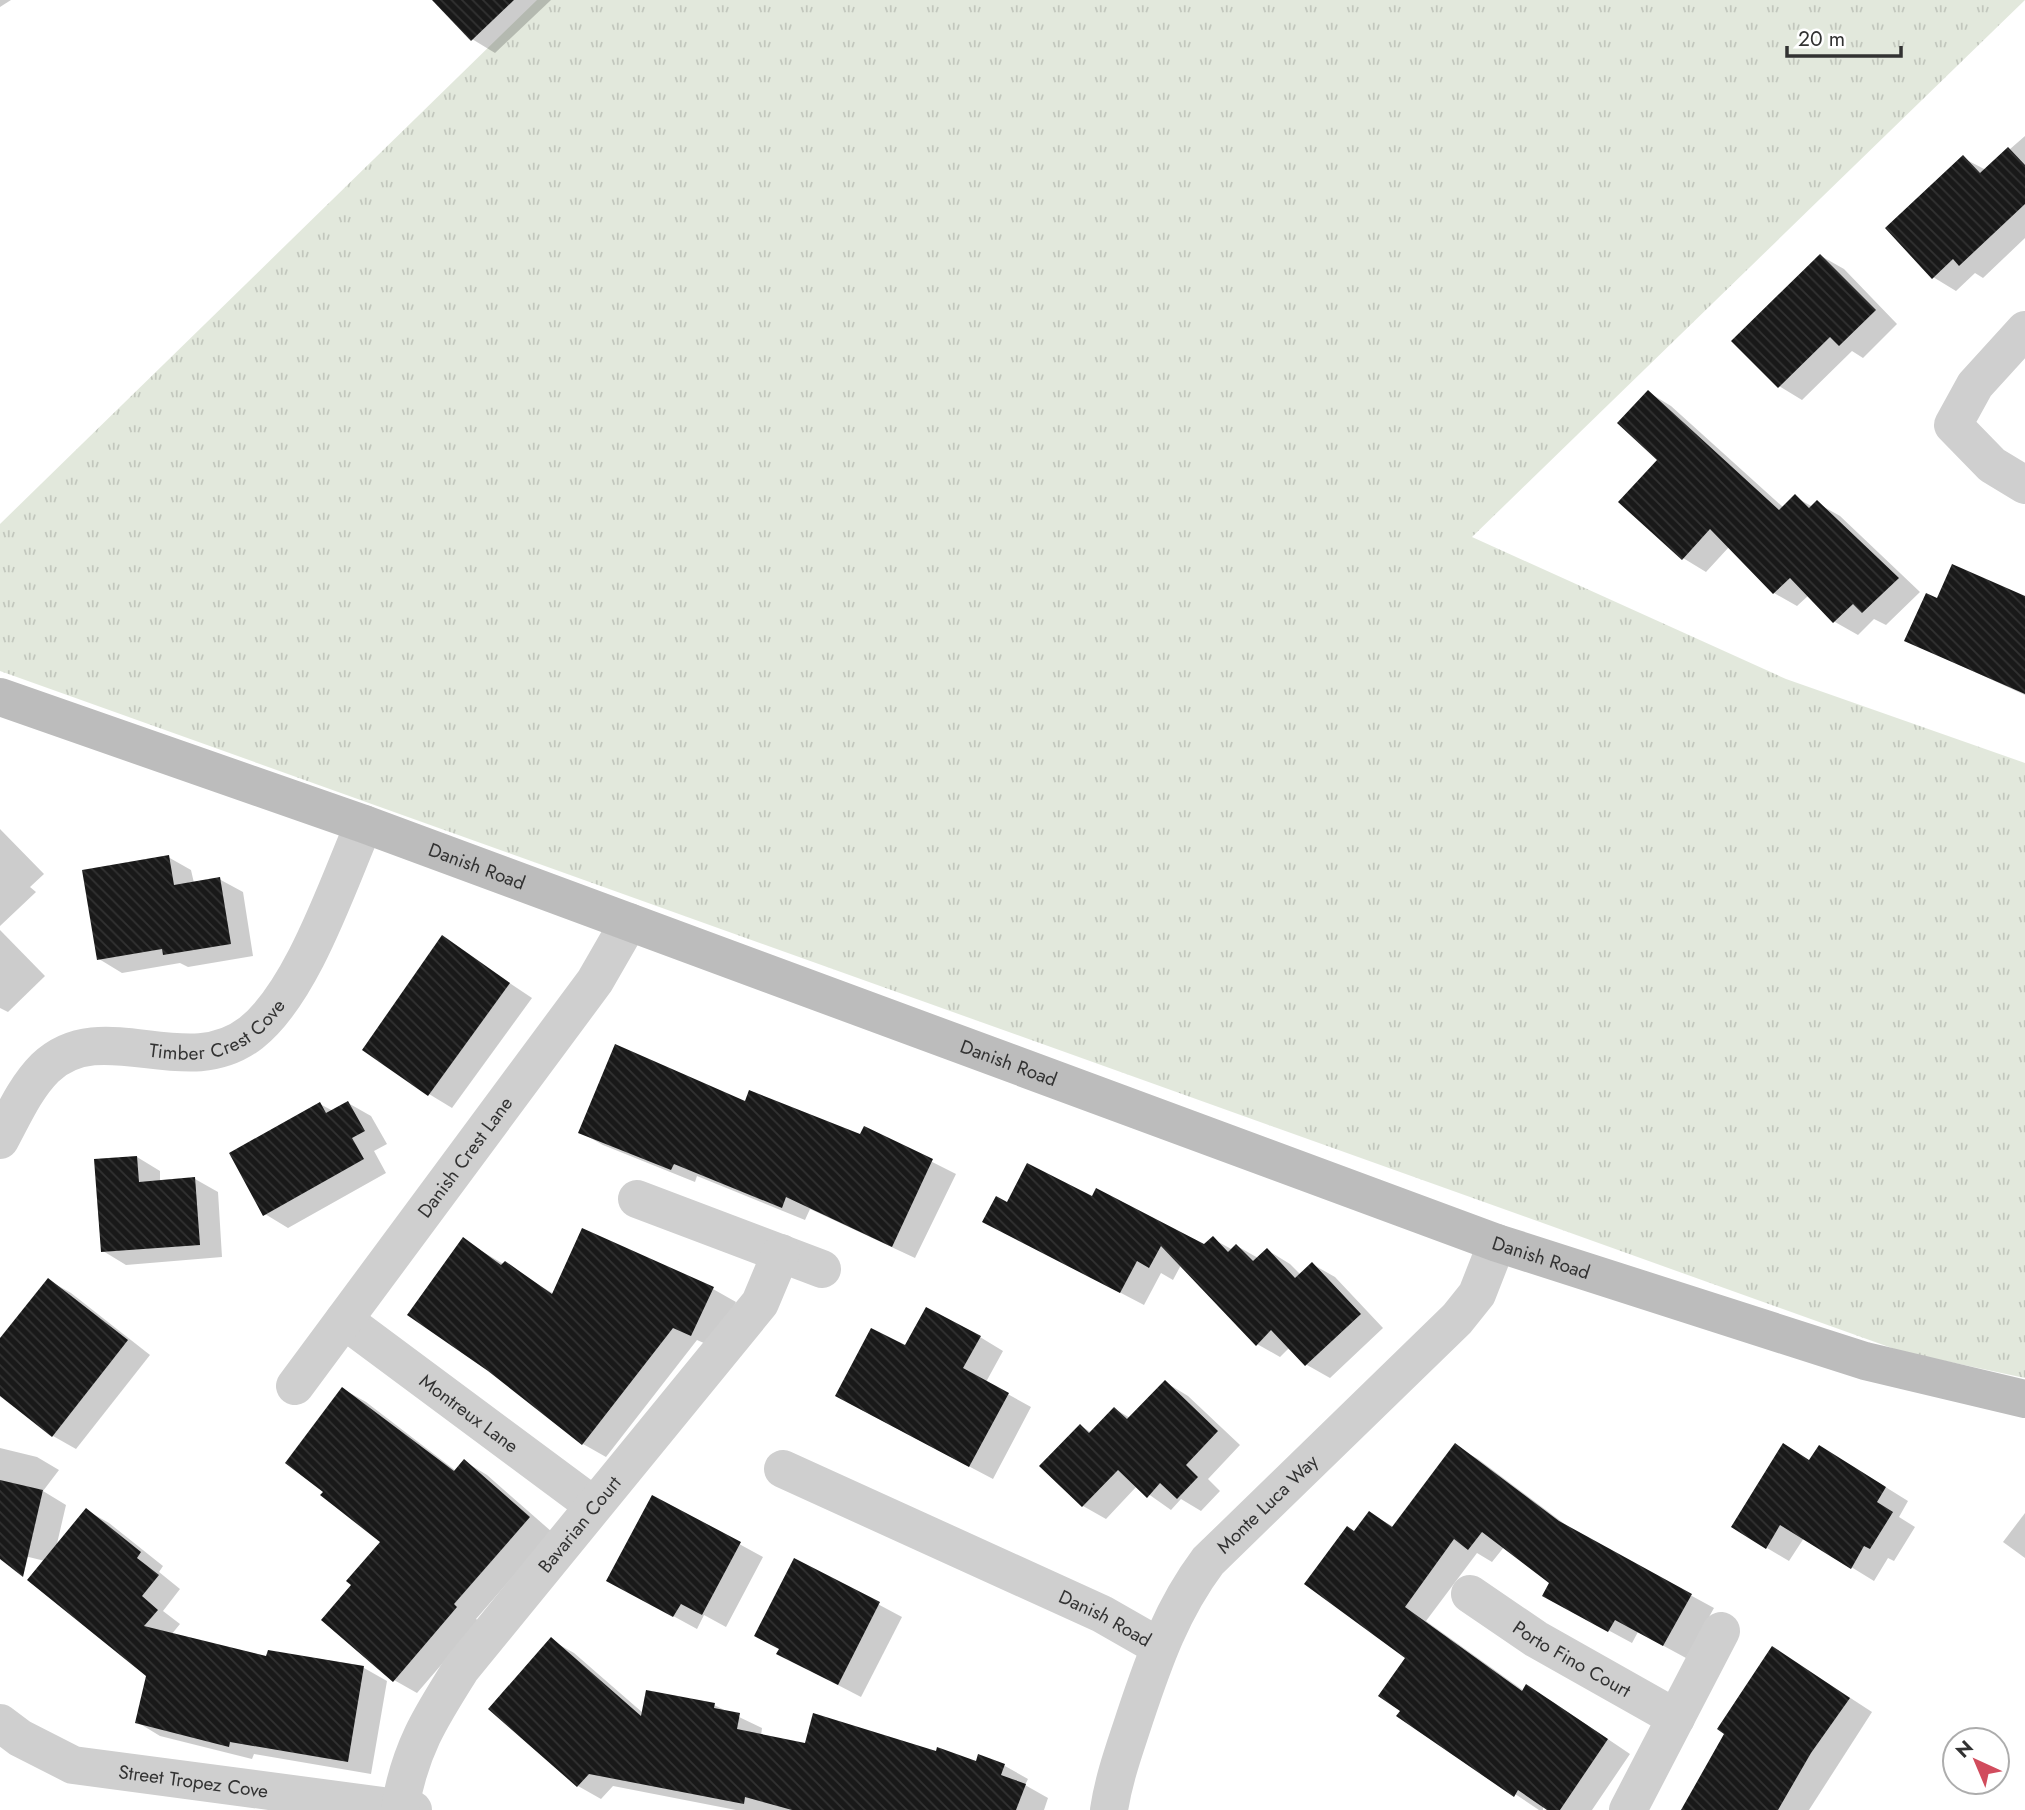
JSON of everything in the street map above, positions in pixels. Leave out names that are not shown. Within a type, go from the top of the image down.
[{"type":"street","points":[[2025,330],[1975,385],[1952,425],[1992,465],[2025,485]]},
{"type":"street","name":"Danish Road","points":[[0,697],[364,824],[1497,1243],[1864,1361],[2025,1399]]},
{"type":"street","name":"Timber Crest Cove","points":[[0,1140],[26,1092],[45,1068],[71,1049],[108,1045],[168,1054],[211,1053],[251,1033],[279,1003],[313,943],[364,824]]},
{"type":"street","name":"Danish Crest Lane","points":[[295,1386],[596,981],[629,922]]},
{"type":"street","points":[[637,1199],[822,1269]]},
{"type":"street","name":"Monte Luca Way","points":[[1109,1810],[1115,1773],[1158,1646],[1184,1593],[1208,1561],[1457,1320],[1477,1294],[1497,1243]]},
{"type":"street","name":"Bavarian Court","points":[[407,1809],[406,1770],[428,1720],[454,1679],[760,1303],[781,1254]]},
{"type":"street","name":"Montreux Lane","points":[[344,1320],[593,1505]]},
{"type":"street","name":"Danish Road","points":[[783,1469],[1102,1614],[1158,1646]]},
{"type":"street","name":"Porto Fino Court","points":[[1470,1594],[1536,1639],[1676,1718]]},
{"type":"street","points":[[1628,1810],[1721,1631]]},
{"type":"street","name":"Street Tropez Cove","points":[[0,1723],[20,1738],[73,1765],[407,1809]]},
{"type":"green space","points":[[537,0],[2025,0],[1472,537],[1786,679],[2025,763],[2025,1378],[1903,1352],[0,671],[0,524]]},
{"type":"building","points":[[432,0],[514,0],[471,41]]},
{"type":"building","points":[[2008,147],[2025,165],[2025,204],[1959,266],[1953,259],[1932,279],[1885,228],[1963,155],[1980,173]]},
{"type":"building","points":[[1820,254],[1876,310],[1839,346],[1830,337],[1778,388],[1731,341]]},
{"type":"building","points":[[1648,390],[1779,510],[1795,494],[1809,508],[1817,500],[1899,578],[1862,613],[1853,604],[1833,623],[1790,578],[1773,594],[1710,529],[1682,560],[1618,502],[1657,460],[1617,423]]},
{"type":"building","points":[[1952,564],[2025,596],[2025,694],[1904,641],[1926,593],[1937,598]]},
{"type":"building","points":[[169,855],[174,885],[220,877],[231,944],[163,955],[162,949],[97,960],[82,870]]},
{"type":"building","points":[[442,935],[510,983],[428,1096],[362,1050]]},
{"type":"building","points":[[615,1044],[745,1101],[749,1090],[860,1134],[864,1126],[933,1159],[892,1247],[786,1197],[782,1208],[674,1164],[671,1170],[578,1133]]},
{"type":"building","points":[[348,1101],[365,1131],[352,1138],[364,1159],[263,1216],[229,1153],[320,1102],[326,1113]]},
{"type":"building","points":[[137,1156],[139,1182],[195,1177],[200,1245],[101,1252],[94,1159]]},
{"type":"building","points":[[1027,1163],[1092,1196],[1096,1188],[1204,1244],[1213,1236],[1228,1252],[1236,1244],[1253,1261],[1267,1248],[1295,1278],[1312,1262],[1361,1314],[1305,1366],[1271,1330],[1256,1346],[1161,1246],[1149,1268],[1137,1261],[1120,1293],[982,1222],[996,1196],[1007,1202]]},
{"type":"building","points":[[582,1228],[714,1287],[691,1336],[673,1328],[582,1445],[488,1371],[407,1315],[463,1237],[501,1265],[505,1261],[552,1294]]},
{"type":"building","points":[[48,1278],[128,1340],[52,1437],[0,1396],[0,1338]]},
{"type":"building","points":[[926,1307],[981,1336],[963,1368],[1009,1393],[969,1467],[835,1396],[871,1328],[905,1345]]},
{"type":"building","points":[[1165,1380],[1218,1431],[1186,1465],[1198,1477],[1177,1499],[1160,1483],[1147,1498],[1118,1470],[1082,1507],[1039,1466],[1080,1424],[1089,1433],[1114,1407],[1127,1419]]},
{"type":"building","points":[[342,1387],[454,1471],[464,1459],[530,1517],[454,1604],[457,1607],[393,1682],[321,1620],[351,1585],[346,1581],[380,1542],[320,1495],[323,1492],[285,1463]]},
{"type":"building","points":[[1455,1443],[1559,1521],[1692,1594],[1663,1646],[1615,1620],[1608,1632],[1542,1596],[1549,1583],[1482,1532],[1468,1550],[1454,1539],[1405,1607],[1522,1691],[1526,1684],[1608,1739],[1560,1810],[1547,1810],[1518,1790],[1514,1797],[1396,1716],[1400,1711],[1378,1696],[1405,1658],[1304,1584],[1347,1526],[1354,1531],[1369,1511],[1392,1527]]},
{"type":"building","points":[[1783,1443],[1809,1460],[1819,1445],[1886,1487],[1877,1502],[1893,1512],[1870,1549],[1864,1546],[1851,1569],[1780,1525],[1766,1549],[1731,1527]]},
{"type":"building","points":[[0,1480],[43,1490],[23,1577],[0,1559]]},
{"type":"building","points":[[652,1495],[741,1542],[702,1615],[681,1604],[673,1617],[606,1581]]},
{"type":"building","points":[[86,1508],[141,1552],[137,1558],[159,1575],[142,1596],[158,1610],[144,1626],[266,1656],[268,1650],[364,1666],[348,1762],[230,1742],[229,1747],[135,1723],[146,1676],[27,1580]]},
{"type":"building","points":[[794,1558],[880,1602],[838,1685],[776,1654],[779,1649],[754,1636]]},
{"type":"building","points":[[551,1637],[641,1716],[646,1690],[715,1703],[714,1708],[740,1713],[737,1729],[805,1743],[813,1713],[936,1751],[937,1747],[976,1761],[978,1754],[1005,1764],[1001,1775],[1026,1784],[1016,1810],[792,1810],[745,1797],[744,1804],[589,1774],[577,1787],[488,1709]]},
{"type":"building","points":[[1772,1646],[1850,1698],[1811,1753],[1778,1810],[1681,1810],[1724,1734],[1717,1729]]}]
